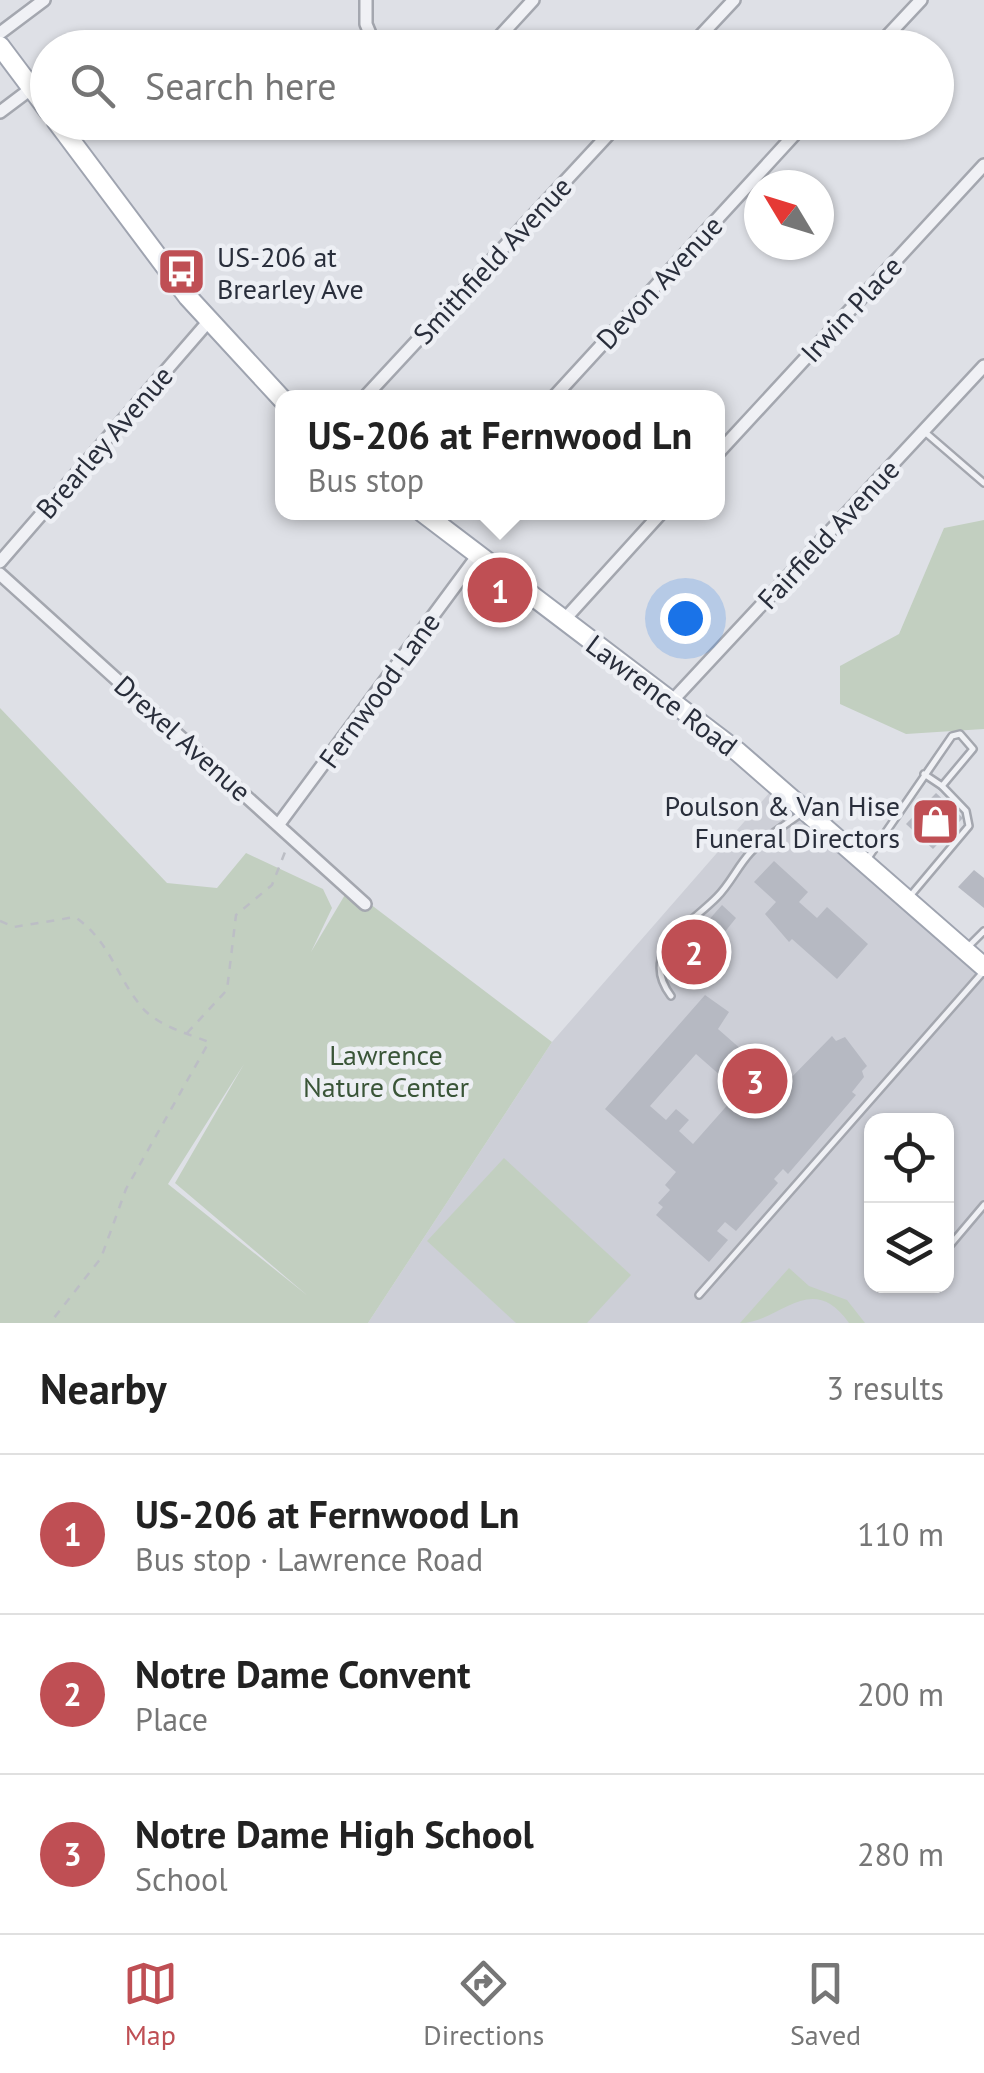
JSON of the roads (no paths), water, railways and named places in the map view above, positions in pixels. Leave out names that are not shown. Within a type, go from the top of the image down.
[{"type":"main road","points":[[0,46],[30,85]]},
{"type":"main road","points":[[71,140],[208,322],[275,392]]},
{"type":"main road","name":"Lawrence Road","points":[[440,520],[478,555],[806,808],[984,969]]},
{"type":"street","points":[[0,33],[44,0]]},
{"type":"street","points":[[366,0],[368,30]]},
{"type":"street","points":[[506,30],[533,0]]},
{"type":"street","points":[[706,30],[734,0]]},
{"type":"street","points":[[892,30],[920,0]]},
{"type":"street","points":[[0,112],[30,90]]},
{"type":"street","name":"Smithfield Avenue","points":[[371,390],[603,140]]},
{"type":"street","name":"Devon Avenue","points":[[560,390],[790,140]]},
{"type":"street","name":"Irwin Place","points":[[725,445],[984,165]]},
{"type":"street","name":"Brearley Avenue","points":[[0,562],[208,322]]},
{"type":"street","name":"Fairfield Avenue","points":[[672,701],[984,366]]},
{"type":"street","points":[[564,620],[655,520]]},
{"type":"street","name":"Fernwood Lane","points":[[280,824],[478,555]]},
{"type":"street","name":"Drexel Avenue","points":[[0,574],[365,904]]},
{"type":"lane","points":[[924,431],[984,483]]},
{"type":"lane","points":[[866,861],[952,736],[960,734],[973,749],[942,786]]},
{"type":"lane","points":[[908,898],[969,826],[966,811],[924,774]]},
{"type":"lane","points":[[670,996],[660,977],[665,947],[691,916],[716,898],[751,852],[806,808]]},
{"type":"lane","points":[[965,950],[984,932]]},
{"type":"lane","points":[[699,1295],[984,969]]},
{"type":"lane","points":[[954,1241],[984,1205]]},
{"type":"place","name":"US-206 at Brearley Ave","points":[[182,272]]},
{"type":"place","name":"US-206 at Fernwood Ln","points":[[500,590]]},
{"type":"place","name":"Poulson & Van Hise Funeral Directors","points":[[935,821]]},
{"type":"place","name":"Notre Dame Convent","points":[[694,952]]},
{"type":"place","name":"Notre Dame High School","points":[[755,1081]]},
{"type":"park label","name":"Lawrence Nature Center","points":[[386,1070]]}]
